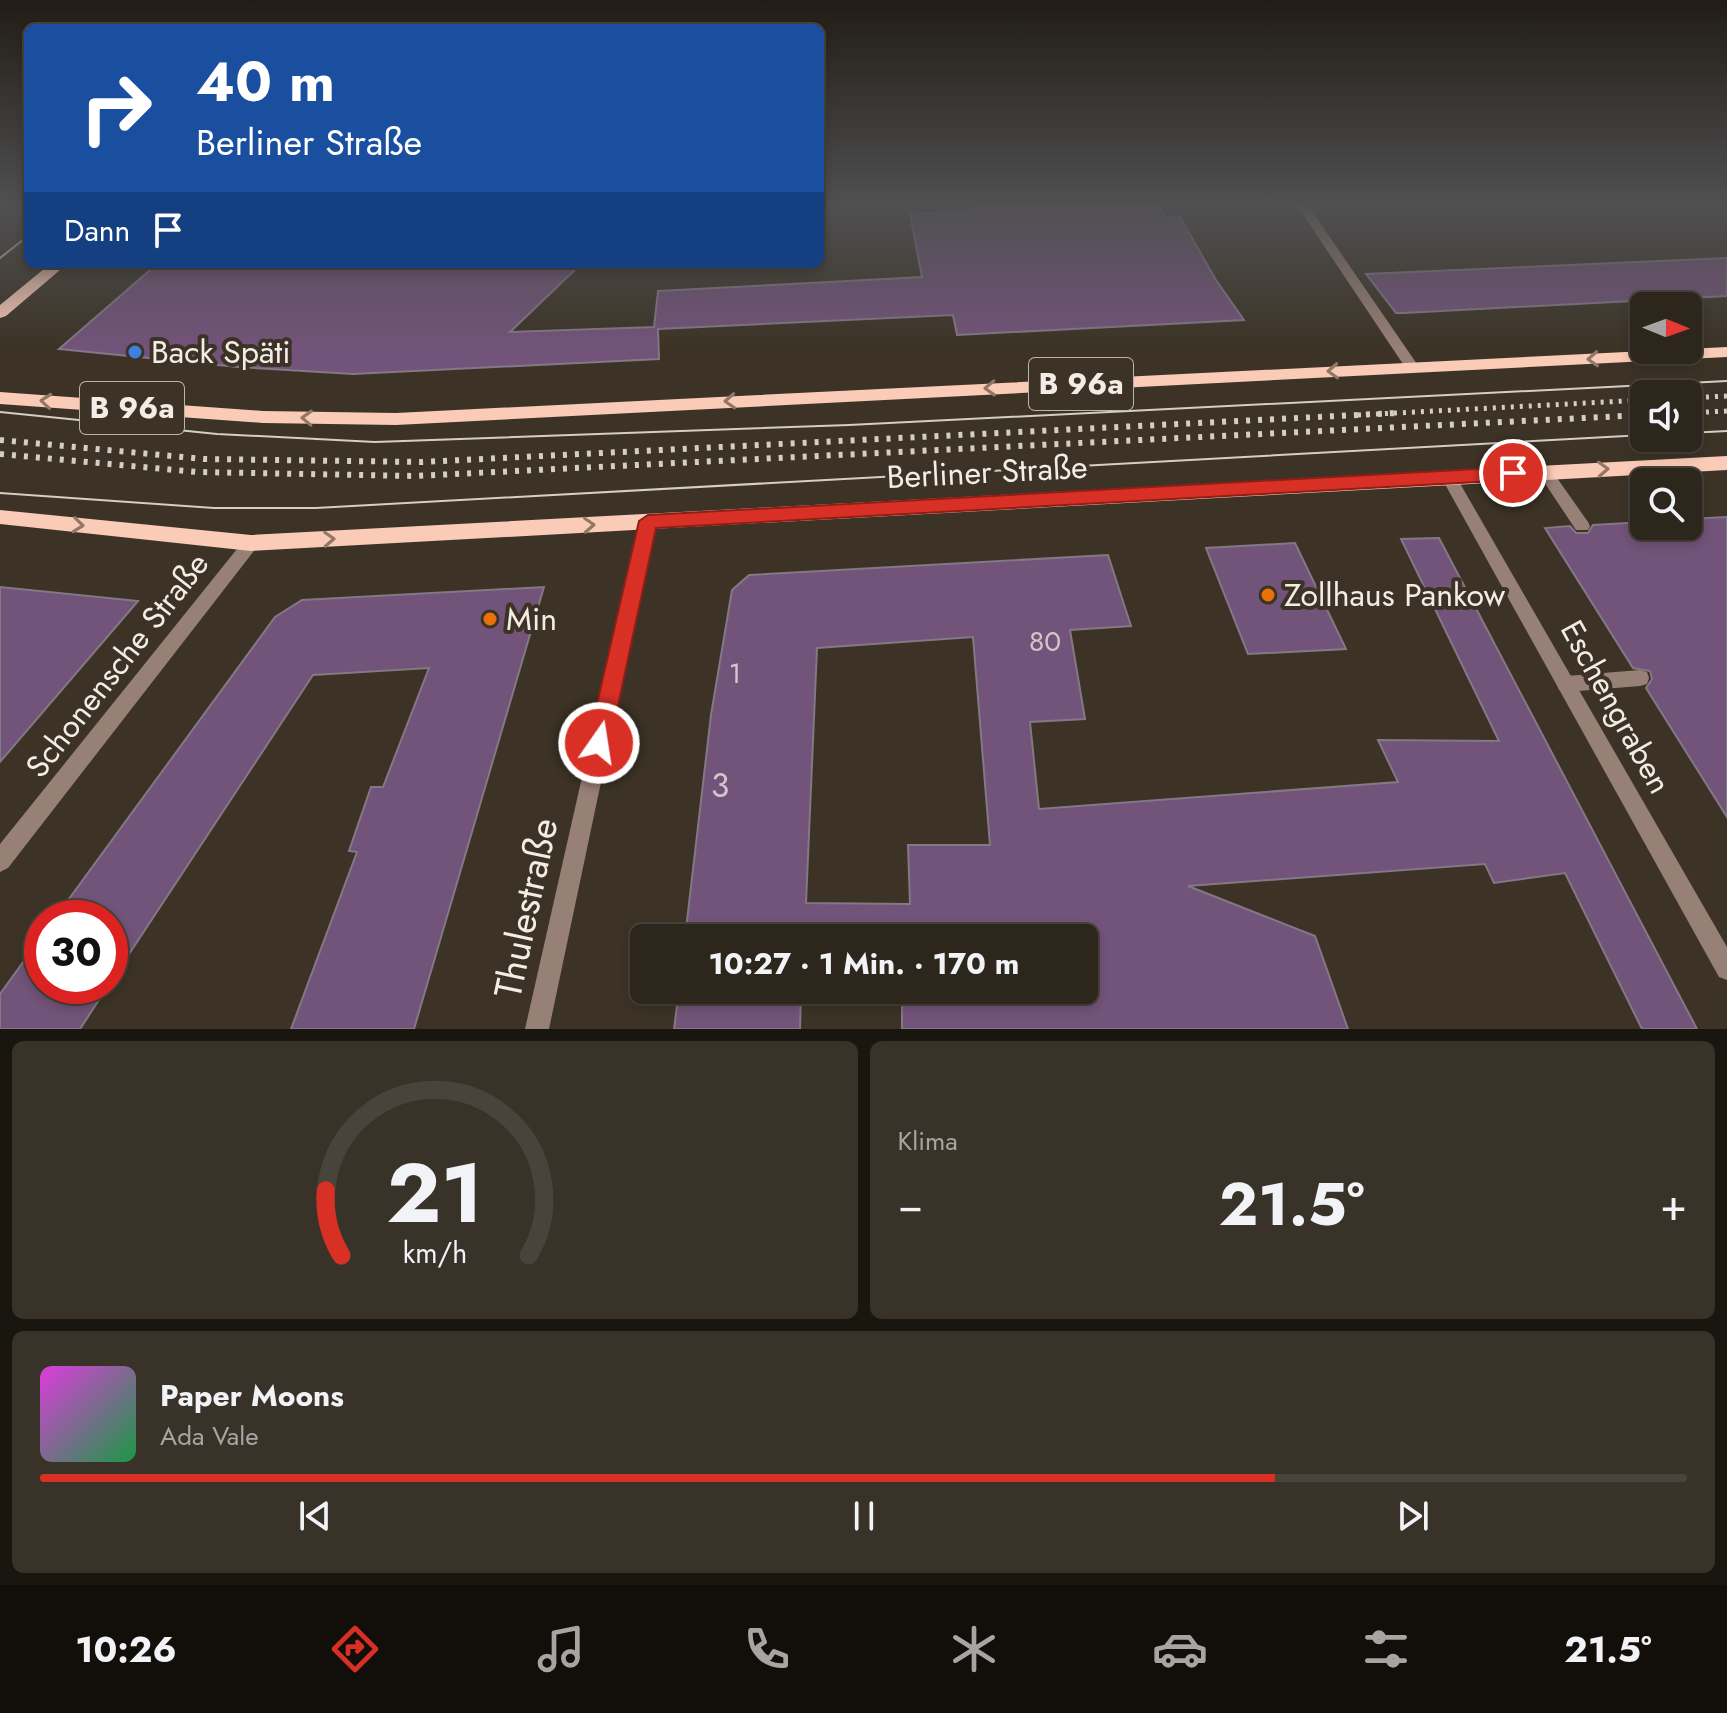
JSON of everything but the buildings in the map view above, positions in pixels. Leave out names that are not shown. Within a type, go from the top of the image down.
[{"type":"main road","points":[[0,313],[54,268]]},
{"type":"main road","name":"B 96a","points":[[0,398],[263,417],[350,420],[1727,352]]},
{"type":"main road","name":"Berliner Straße","points":[[0,517],[251,543],[1727,463]]},
{"type":"street","points":[[1334,252],[1412,367]]},
{"type":"street","points":[[1545,472],[1582,526]]},
{"type":"street","name":"Eschengraben","points":[[1449,477],[1727,969]]},
{"type":"street","name":"Thulestraße","points":[[537,1029],[648,521]]},
{"type":"street","name":"Schonensche Straße","points":[[0,861],[251,543]]},
{"type":"street","points":[[1566,684],[1640,678]]},
{"type":"tram line","points":[[0,258],[8,252]]},
{"type":"tram line","points":[[0,412],[217,434],[375,442],[849,425],[1727,381]]},
{"type":"tram line","points":[[1702,432],[1727,431]]},
{"type":"tram line","points":[[0,493],[214,508],[316,508],[1630,436]]},
{"type":"railway","points":[[1702,397],[1727,396]]},
{"type":"railway","points":[[1376,414],[1630,401]]},
{"type":"railway","points":[[1702,412],[1727,411]]},
{"type":"railway","points":[[1376,414],[1397,413]]},
{"type":"railway","points":[[0,440],[204,459],[422,462],[1376,414]]},
{"type":"railway","points":[[1358,415],[1376,414]]},
{"type":"railway","points":[[0,454],[197,472],[415,476],[1630,416]]},
{"type":"place","name":"Back Späti","points":[[135,352]]},
{"type":"place","name":"Zollhaus Pankow","points":[[1268,595]]},
{"type":"place","name":"Min","points":[[490,619]]},
{"type":"route","points":[[599,743],[648,521],[1513,473]]}]
